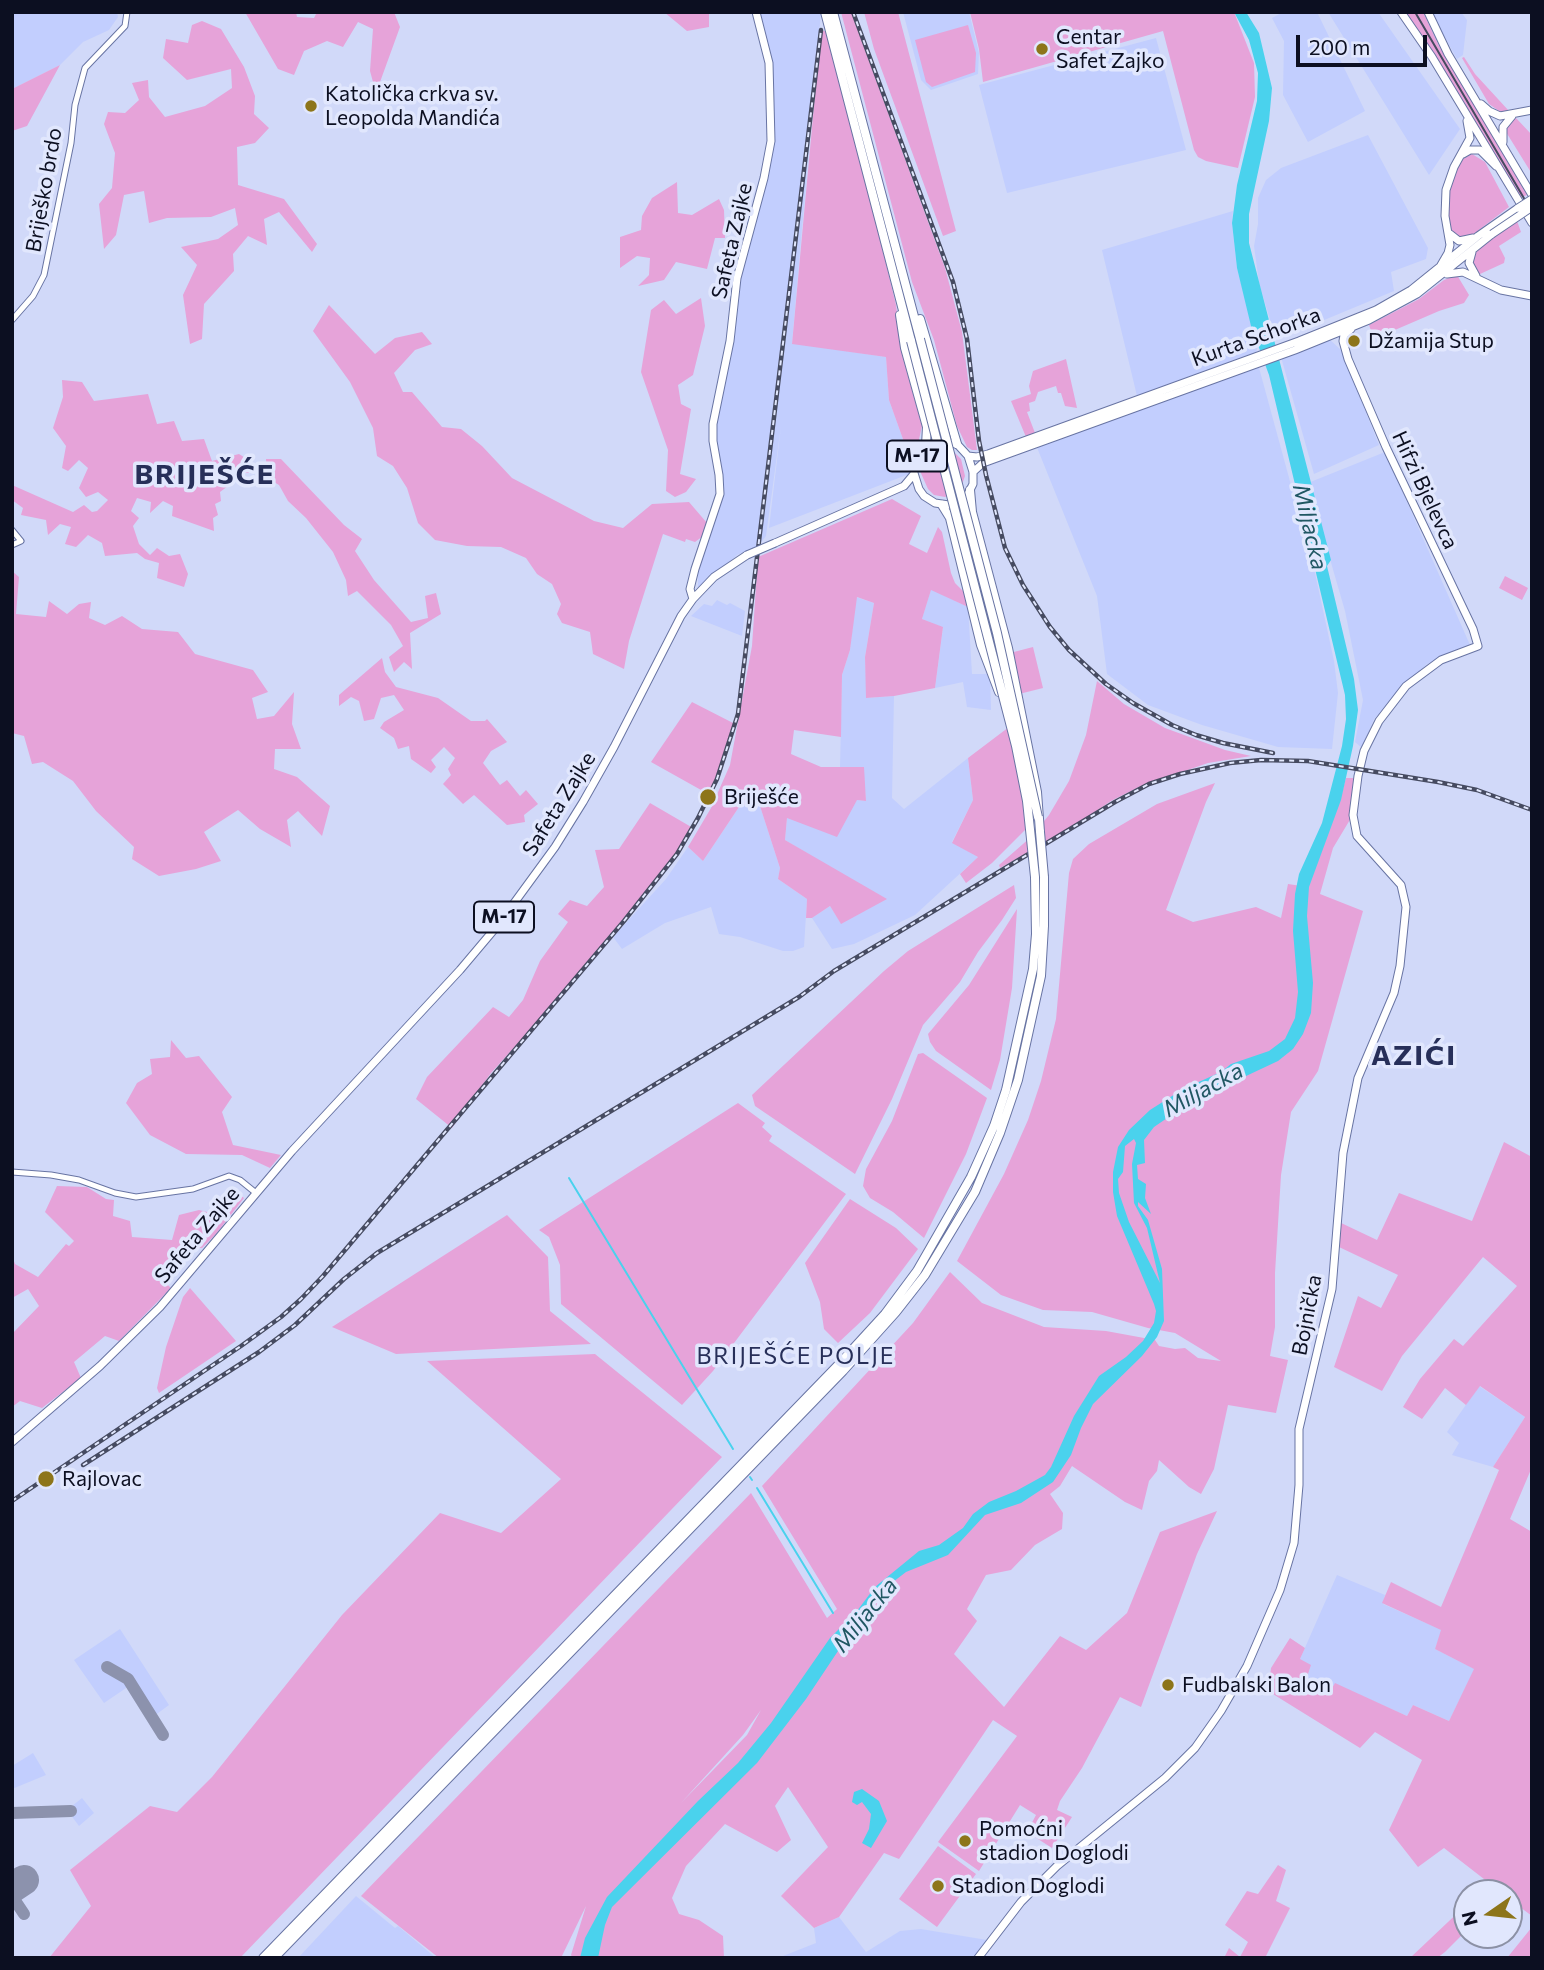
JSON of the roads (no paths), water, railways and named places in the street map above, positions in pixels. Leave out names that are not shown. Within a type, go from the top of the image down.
[{"type":"highway","points":[[825,12],[997,633],[1031,775],[1038,817]]},
{"type":"highway","points":[[832,12],[883,199],[957,444]]},
{"type":"highway","points":[[860,145],[905,348],[927,427],[926,445]]},
{"type":"highway","points":[[263,1958],[841,1363],[885,1314],[917,1271],[971,1177],[994,1126],[1006,1090],[1033,969],[1039,877],[1027,801],[883,199]]},
{"type":"highway","points":[[274,1958],[843,1371],[925,1275],[975,1192],[995,1148],[1018,1080],[1041,976],[1037,792],[1008,648],[972,512],[971,490]]},
{"type":"highway","points":[[942,505],[950,518],[981,645],[1005,706]]},
{"type":"main road","name":"Safeta Zajke","points":[[12,1442],[100,1366],[160,1307],[341,1096],[460,970],[513,905],[555,847],[583,802],[677,624],[693,599],[690,589],[695,569],[720,494],[713,424],[730,341],[737,278],[764,178],[771,141],[769,63],[756,12]]},
{"type":"main road","points":[[1401,12],[1465,110],[1532,223]]},
{"type":"main road","points":[[1428,12],[1440,39],[1532,197]]},
{"type":"main road","points":[[1475,99],[1493,114],[1500,116],[1532,110]]},
{"type":"main road","points":[[1465,110],[1471,134],[1446,190],[1445,208],[1450,245],[1444,269],[1474,274],[1501,290],[1529,296]]},
{"type":"main road","points":[[1513,115],[1504,123],[1501,132],[1513,165]]},
{"type":"main road","points":[[1462,154],[1470,150],[1480,150],[1498,167]]},
{"type":"main road","name":"Kurta Schorka","points":[[1455,260],[1474,248],[1532,197]]},
{"type":"main road","name":"Kurta Schorka","points":[[968,456],[988,454],[1351,328],[1409,300],[1478,236],[1490,232],[1532,207]]},
{"type":"main road","points":[[1447,230],[1459,241],[1478,236]]},
{"type":"main road","points":[[1474,248],[1469,260],[1474,274]]},
{"type":"main road","name":"Kurta Schorka","points":[[1279,352],[1376,310],[1444,269]]},
{"type":"main road","points":[[1343,347],[1344,335],[1351,328]]},
{"type":"main road","points":[[1323,339],[1339,341],[1343,347]]},
{"type":"main road","name":"Hifzi Bjelevca","points":[[1343,347],[1382,439],[1473,629],[1478,646]]},
{"type":"main road","name":"Kurta Schorka","points":[[973,471],[983,463],[1255,360]]},
{"type":"main road","name":"M-17","points":[[944,441],[957,444],[968,456],[973,471],[971,490],[961,500],[942,505],[931,501],[919,489],[914,473],[916,459],[926,445],[944,441]]},
{"type":"main road","name":"M-17","points":[[693,599],[726,566],[904,486],[914,473]]},
{"type":"main road","name":"M-17","points":[[904,486],[919,489]]},
{"type":"main road","name":"Bojnička","points":[[978,1958],[1021,1902],[1057,1866],[1165,1778],[1195,1748],[1241,1677],[1280,1590],[1294,1543],[1298,1515],[1299,1429],[1332,1289],[1343,1153],[1359,1078],[1394,993],[1400,966],[1406,907],[1401,885],[1357,836],[1353,815],[1357,776],[1364,751],[1374,730],[1406,686],[1441,660],[1478,646]]},
{"type":"street","name":"Briješko brdo","points":[[12,320],[33,296],[44,275],[71,143],[75,105],[85,68],[125,26],[127,12]]},
{"type":"street","points":[[12,530],[21,541],[12,545]]},
{"type":"street","points":[[12,1172],[79,1180],[115,1193],[136,1197],[192,1189],[229,1176],[240,1180],[256,1193]]},
{"type":"water","name":"Miljacka","points":[[1234,12],[1246,12],[1259,33],[1272,88],[1269,121],[1249,214],[1249,243],[1331,560],[1327,566],[1354,679],[1358,710],[1341,800],[1309,887],[1307,916],[1313,983],[1311,1013],[1303,1034],[1293,1049],[1278,1061],[1176,1112],[1154,1127],[1144,1140],[1145,1163],[1137,1165],[1138,1179],[1146,1184],[1145,1198],[1151,1214],[1138,1202],[1138,1206],[1148,1220],[1162,1269],[1164,1321],[1157,1337],[1142,1356],[1093,1404],[1071,1455],[1053,1482],[1021,1503],[985,1515],[948,1555],[906,1572],[893,1582],[842,1645],[806,1699],[757,1763],[612,1907],[598,1958],[580,1958],[585,1938],[607,1897],[738,1763],[771,1723],[830,1638],[857,1611],[875,1587],[919,1551],[939,1545],[963,1528],[973,1514],[989,1502],[1045,1475],[1074,1416],[1099,1376],[1143,1341],[1154,1323],[1154,1304],[1117,1216],[1113,1172],[1118,1147],[1129,1130],[1150,1110],[1183,1089],[1221,1072],[1231,1064],[1269,1051],[1285,1039],[1295,1018],[1298,992],[1293,931],[1295,894],[1299,874],[1322,823],[1342,746],[1346,719],[1345,695],[1269,375],[1251,326],[1237,268],[1232,223],[1237,185],[1257,101],[1258,73],[1249,40]],"holes":[[[1134,1139],[1136,1143],[1132,1164],[1134,1203],[1147,1228],[1160,1283],[1129,1222],[1119,1193],[1118,1179],[1123,1172],[1125,1146]]]},
{"type":"water","points":[[862,1789],[879,1801],[887,1821],[871,1848],[862,1843],[869,1829],[871,1814],[862,1802],[857,1805],[852,1802],[854,1792]]},
{"type":"waterway","points":[[569,1178],[733,1449]]},
{"type":"waterway","points":[[757,1488],[833,1613]]},
{"type":"tram line","points":[[1415,12],[1532,212]]},
{"type":"railway","points":[[853,12],[953,282],[967,339],[979,441],[986,475],[1005,548],[1023,585],[1050,627],[1069,650],[1106,684],[1133,703],[1196,735],[1273,753]]},
{"type":"railway","points":[[12,1501],[241,1346],[301,1299],[624,921],[677,854],[698,818],[717,779],[738,714],[821,30]]},
{"type":"railway","points":[[83,1465],[259,1352],[295,1325],[344,1279],[377,1253],[799,997],[834,971],[1149,784],[1230,763],[1261,760],[1308,761],[1477,790],[1532,810]]},
{"type":"place","name":"Centar Safet Zajko","points":[[1042,49]]},
{"type":"place","name":"Katolička crkva sv. Leopolda Mandića","points":[[311,106]]},
{"type":"place","name":"Džamija Stup","points":[[1354,341]]},
{"type":"place","name":"Briješće","points":[[708,797]]},
{"type":"place","name":"Rajlovac","points":[[46,1479]]},
{"type":"place","name":"Fudbalski Balon","points":[[1168,1685]]},
{"type":"place","name":"Pomoćni stadion Doglodi","points":[[965,1841]]},
{"type":"place","name":"Stadion Doglodi","points":[[938,1886]]},
{"type":"district","name":"BRIJEŠĆE","points":[[205,475]]},
{"type":"district","name":"AZIĆI","points":[[1414,1056]]},
{"type":"district","name":"BRIJEŠĆE POLJE","points":[[796,1356]]}]
